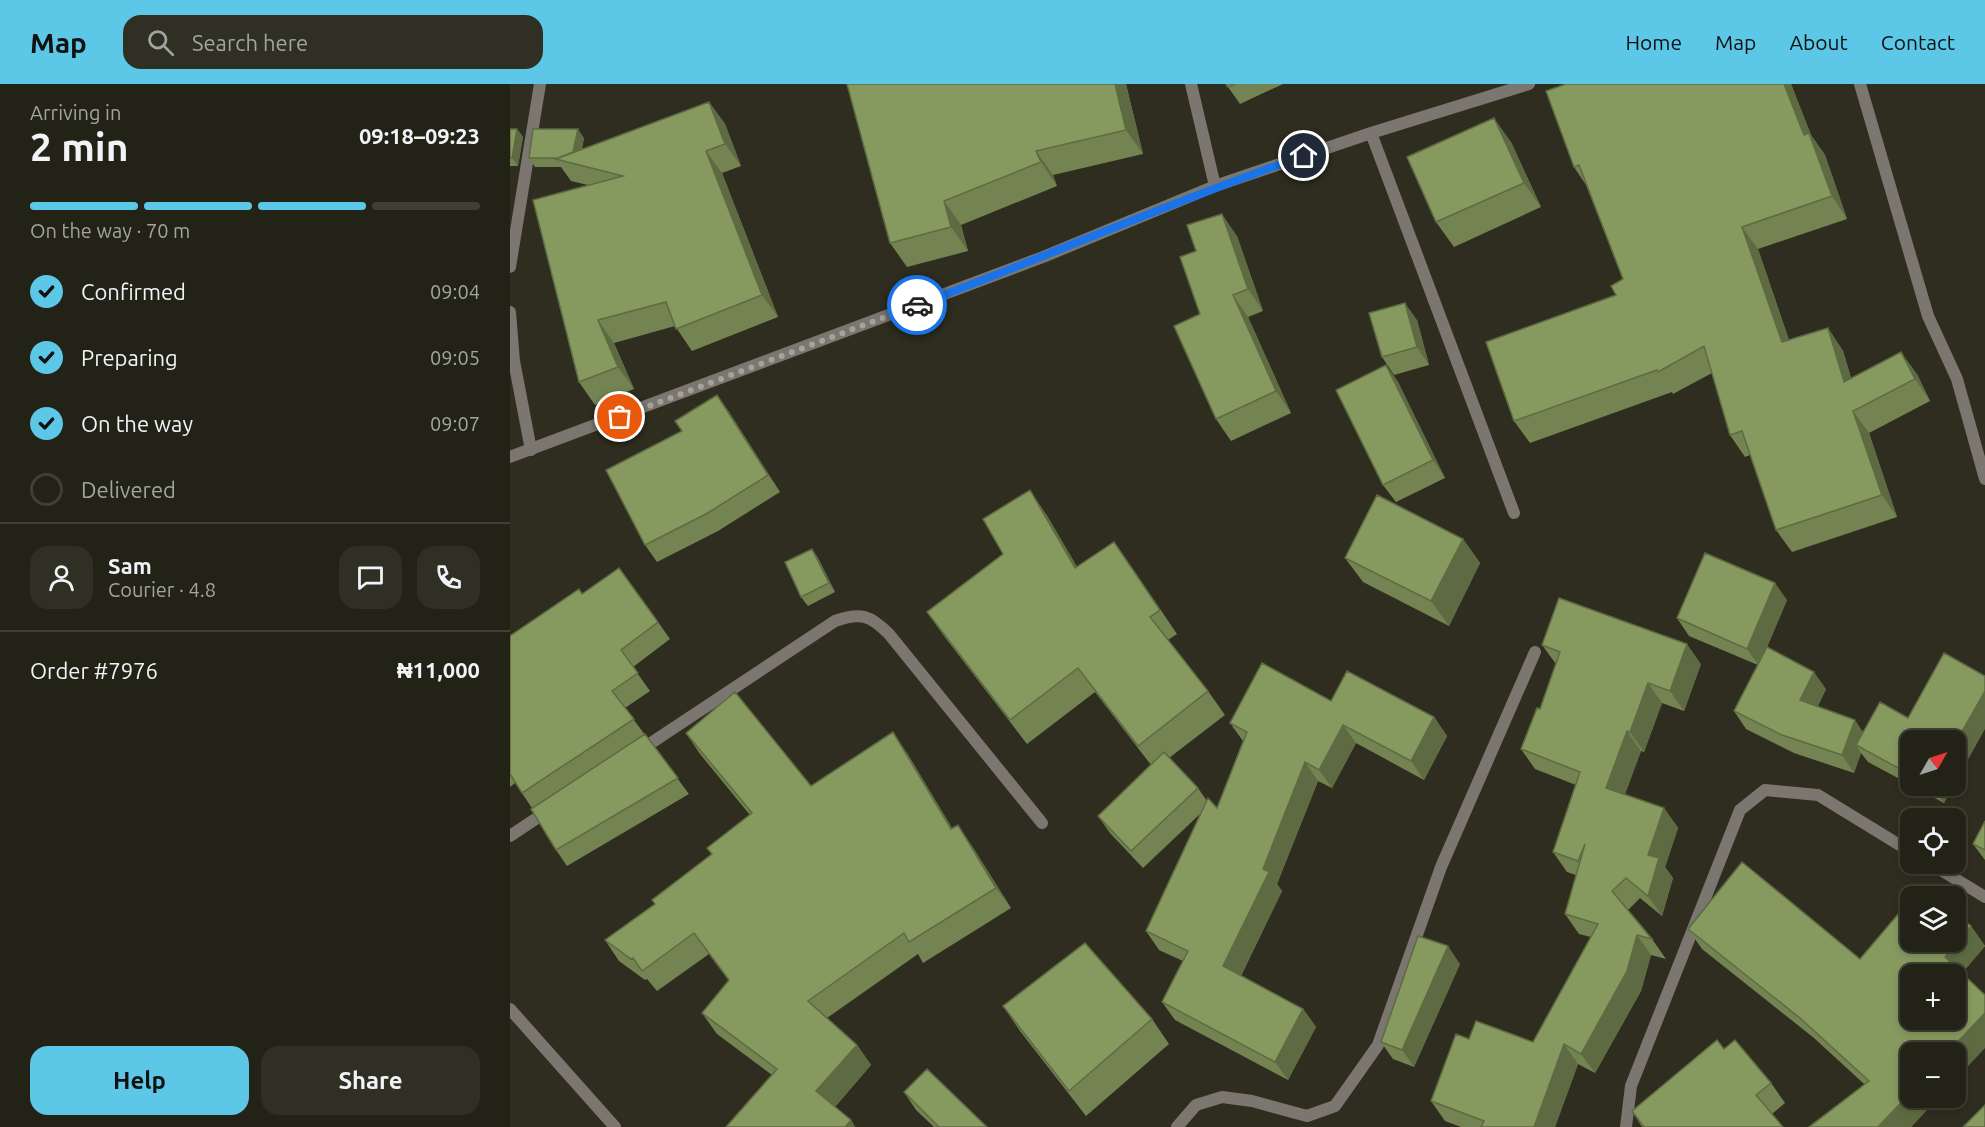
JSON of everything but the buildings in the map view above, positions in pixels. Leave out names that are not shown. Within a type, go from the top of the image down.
[{"type":"street","points":[[510,267],[540,84]]},
{"type":"street","points":[[1191,84],[1215,186]]},
{"type":"street","points":[[510,457],[1043,258],[1215,186],[1371,133],[1529,84]]},
{"type":"street","points":[[1860,84],[1928,316],[1957,379],[1985,479]]},
{"type":"street","points":[[1371,133],[1514,513]]},
{"type":"street","points":[[510,312],[514,361],[531,450]]},
{"type":"street","points":[[628,758],[835,621],[853,615],[874,620],[889,634],[1042,823]]},
{"type":"street","points":[[1177,1127],[1196,1106],[1222,1097],[1252,1101],[1307,1116],[1335,1106],[1378,1045],[1442,867],[1535,652]]},
{"type":"street","points":[[1626,1127],[1631,1086],[1740,810],[1765,790],[1818,795],[1900,845]]},
{"type":"street","points":[[510,836],[559,804]]},
{"type":"street","points":[[1947,874],[1985,897]]},
{"type":"street","points":[[510,1009],[615,1127]]},
{"type":"way so far","points":[[620,417],[917,305]]},
{"type":"route","points":[[917,305],[1043,258],[1215,186],[1304,156]]}]
